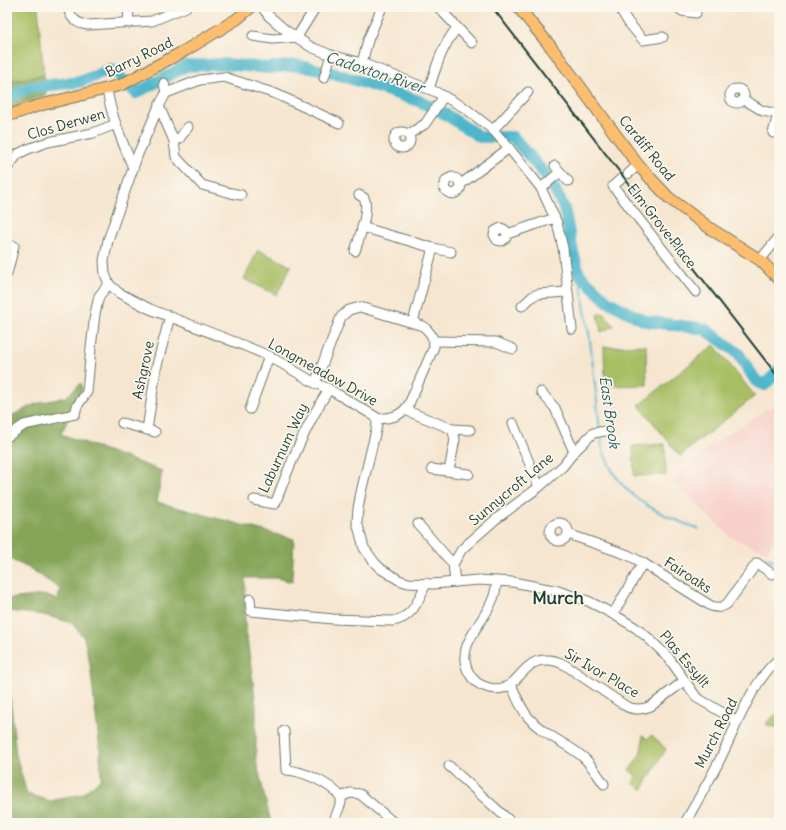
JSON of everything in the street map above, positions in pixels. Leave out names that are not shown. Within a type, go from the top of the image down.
[{"type":"main road","name":"Barry Road","points":[[7,116],[37,106],[126,83],[231,23],[251,7]]},
{"type":"main road","name":"Cardiff Road","points":[[518,7],[551,47],[638,165],[669,198],[711,229],[760,260],[779,279]]},
{"type":"street","points":[[68,7],[74,19],[83,24],[129,23],[155,20],[186,7]]},
{"type":"street","points":[[128,7],[129,23]]},
{"type":"street","points":[[262,7],[284,30],[311,46],[332,55],[362,63],[428,89],[465,108],[493,130],[509,148],[547,183],[555,218],[561,236],[572,329]]},
{"type":"street","points":[[362,63],[368,40],[382,7]]},
{"type":"street","points":[[438,7],[472,43]]},
{"type":"street","points":[[619,7],[628,22],[643,40],[663,36]]},
{"type":"street","points":[[677,7],[682,11],[696,12]]},
{"type":"street","points":[[297,37],[315,8]]},
{"type":"street","points":[[428,89],[441,53],[448,39],[457,28]]},
{"type":"street","points":[[253,36],[273,39],[297,37]]},
{"type":"street","points":[[324,78],[332,55]]},
{"type":"street","points":[[166,93],[200,80],[224,77],[276,94],[339,123]]},
{"type":"street","points":[[7,437],[24,425],[75,414],[87,392],[95,314],[99,296],[109,284],[106,279],[104,268],[105,252],[138,154],[166,93],[164,83]]},
{"type":"street","points":[[107,89],[108,100],[133,168]]},
{"type":"street","points":[[493,130],[528,92]]},
{"type":"street","points":[[409,134],[425,124],[444,96]]},
{"type":"street","points":[[743,99],[763,110],[778,113],[773,132]]},
{"type":"street","points":[[159,106],[174,141],[176,156],[202,185],[230,194],[241,195]]},
{"type":"street","name":"Clos Derwen","points":[[7,168],[18,154],[28,149],[48,142],[93,133],[116,124]]},
{"type":"street","points":[[174,141],[179,139],[188,127]]},
{"type":"street","points":[[461,184],[509,148]]},
{"type":"street","name":"Elm Grove Place","points":[[638,165],[613,186],[696,292]]},
{"type":"street","points":[[547,183],[557,169],[568,181]]},
{"type":"street","points":[[355,251],[362,227],[366,203],[364,198],[359,195]]},
{"type":"street","points":[[507,234],[555,218]]},
{"type":"street","points":[[362,227],[451,252]]},
{"type":"street","points":[[760,260],[779,237]]},
{"type":"street","points":[[7,245],[14,246],[7,274]]},
{"type":"street","points":[[413,322],[433,248]]},
{"type":"street","name":"Longmeadow Drive","points":[[109,284],[119,293],[150,309],[269,356],[315,383],[329,389],[377,419],[376,430],[358,509],[357,522],[361,539],[369,557],[381,569],[399,580],[408,583],[426,584]]},
{"type":"street","points":[[522,306],[530,298],[538,294],[568,292]]},
{"type":"street","points":[[315,383],[341,317],[349,310],[360,307],[423,326],[429,331],[434,342],[432,353],[405,410],[393,418],[377,419]]},
{"type":"street","name":"Ashgrove","points":[[122,423],[151,431],[156,369],[170,316]]},
{"type":"street","points":[[434,342],[496,342],[513,349]]},
{"type":"street","points":[[250,409],[269,356]]},
{"type":"street","name":"Laburnum Way","points":[[254,500],[275,504],[293,458],[314,412],[329,389]]},
{"type":"street","points":[[541,392],[555,408],[574,452]]},
{"type":"street","points":[[405,410],[452,429],[470,430]]},
{"type":"street","points":[[513,423],[539,487]]},
{"type":"street","points":[[449,471],[455,439],[452,429]]},
{"type":"street","name":"Sunnycroft Lane","points":[[453,564],[462,549],[496,519],[539,487],[563,466],[574,452],[593,433],[606,431]]},
{"type":"street","points":[[432,469],[469,474]]},
{"type":"street","points":[[418,524],[453,564],[455,582]]},
{"type":"street","name":"Fairoaks","points":[[568,534],[643,563],[711,606],[718,608],[723,607],[731,599],[757,563],[772,574]]},
{"type":"street","points":[[613,614],[643,563]]},
{"type":"street","name":"Plas Essyllt","points":[[426,584],[478,580],[513,582],[558,591],[588,602],[613,614],[636,628],[655,643],[668,657],[697,698],[737,721]]},
{"type":"street","points":[[497,581],[492,601],[469,640],[464,657],[465,664],[471,677],[485,687],[501,688],[511,684],[519,703],[531,720],[543,731],[583,757],[593,767],[604,784]]},
{"type":"street","points":[[250,600],[251,611],[333,619],[392,621],[400,619],[410,612],[422,594],[426,584]]},
{"type":"street","name":"Murch Road","points":[[685,823],[724,751],[737,721],[757,686],[769,669],[779,659]]},
{"type":"street","name":"Sir Ivor Place","points":[[511,684],[532,664],[544,660],[558,661],[624,705],[630,708],[642,709],[651,706],[684,681]]},
{"type":"street","points":[[284,731],[286,770],[307,774],[328,786],[341,797],[342,803],[333,823]]},
{"type":"street","points":[[449,766],[512,823]]},
{"type":"street","points":[[341,797],[350,793],[360,794],[394,823]]},
{"type":"shaded area","points":[[776,403],[779,406],[779,531],[767,552],[730,537],[673,481],[710,446]]},
{"type":"green space","points":[[7,7],[38,7],[44,75],[7,82]]},
{"type":"green space","points":[[44,75],[46,95],[7,110],[7,82]]},
{"type":"green space","points":[[258,250],[291,266],[277,295],[244,279]]},
{"type":"green space","points":[[598,314],[605,314],[614,326],[601,332]]},
{"type":"green space","points":[[646,345],[647,385],[605,386],[604,347]]},
{"type":"green space","points":[[714,345],[755,396],[680,456],[639,405]]},
{"type":"green space","points":[[81,383],[82,390],[61,434],[162,471],[157,502],[294,539],[292,582],[276,578],[245,578],[245,623],[256,705],[256,760],[271,823],[7,823],[7,662],[16,755],[27,794],[51,801],[82,794],[101,779],[100,751],[90,664],[84,638],[72,623],[44,615],[7,611],[7,599],[44,595],[58,600],[60,589],[31,569],[7,558],[7,418],[35,404],[66,397]]},
{"type":"green space","points":[[665,444],[666,475],[634,476],[633,446]]},
{"type":"green space","points":[[776,714],[779,717],[779,726],[774,727],[767,725],[767,722]]},
{"type":"green space","points":[[643,735],[647,739],[652,735],[666,749],[642,790],[633,783],[636,776],[629,770],[640,754]]},
{"type":"waterway","name":"Cadoxton River","points":[[7,97],[31,87],[80,82],[112,69],[136,93],[186,66],[224,64],[267,68],[297,65],[337,74],[419,101],[445,114],[480,137],[513,137],[544,173],[564,208],[579,274],[607,301],[645,321],[705,329],[738,353],[756,381],[765,385],[779,370]]},
{"type":"waterway","name":"East Brook","points":[[579,274],[590,340],[600,430]]},
{"type":"waterway","name":"East Brook","points":[[600,435],[605,454],[612,470],[622,484],[634,496],[664,515],[699,529]]},
{"type":"waterway","name":"East Brook","points":[[766,557],[779,563]]},
{"type":"railway","points":[[492,7],[779,378]]},
{"type":"district","name":"Murch","points":[[558,597]]}]
